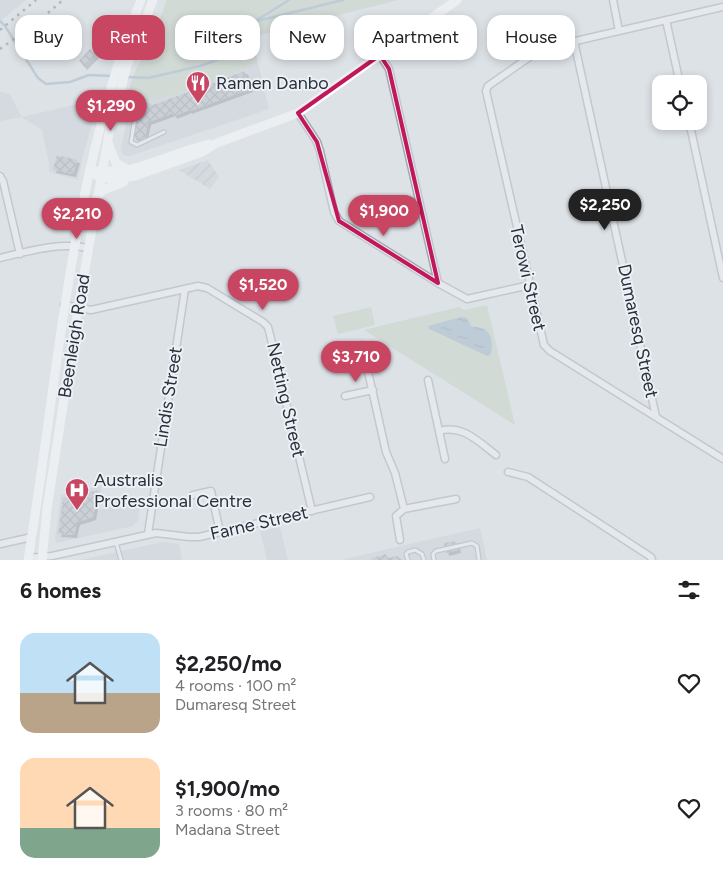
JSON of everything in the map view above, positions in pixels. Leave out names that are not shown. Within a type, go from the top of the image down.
[{"type":"main road","name":"Beenleigh Road","points":[[28,559],[64,305],[89,172],[117,64],[141,0]]},
{"type":"main road","name":"Beenleigh Road","points":[[42,559],[47,509],[78,308],[108,143],[127,66],[154,0]]},
{"type":"main road","points":[[436,15],[457,0]]},
{"type":"main road","points":[[89,172],[118,179],[202,152],[217,143],[298,113],[373,60]]},
{"type":"main road","points":[[108,143],[116,163],[132,173]]},
{"type":"main road","points":[[97,198],[103,190],[127,181],[132,173]]},
{"type":"street","points":[[613,0],[620,31]]},
{"type":"street","points":[[575,41],[723,7]]},
{"type":"street","points":[[666,20],[678,75]]},
{"type":"street","name":"Dumaresq Street","points":[[575,46],[656,417]]},
{"type":"street","points":[[384,60],[390,69],[438,284]]},
{"type":"street","name":"Terowi Street","points":[[525,60],[488,86],[486,91],[544,345],[550,351],[723,459]]},
{"type":"street","points":[[298,113],[316,142],[334,212],[339,221],[438,284],[467,299],[530,285]]},
{"type":"street","points":[[691,130],[723,278]]},
{"type":"street","points":[[0,176],[3,181],[20,254]]},
{"type":"street","points":[[0,258],[57,246],[75,245],[88,248]]},
{"type":"street","name":"Netting Street","points":[[64,305],[91,310],[198,286],[207,288],[263,322],[268,327],[312,511]]},
{"type":"street","name":"Lindis Street","points":[[148,534],[185,288]]},
{"type":"street","points":[[362,345],[386,452],[395,473],[404,509]]},
{"type":"street","points":[[428,380],[445,459]]},
{"type":"street","points":[[345,396],[372,390]]},
{"type":"street","points":[[439,430],[458,429],[496,455]]},
{"type":"street","points":[[508,472],[528,477],[651,557],[652,560]]},
{"type":"street","points":[[193,495],[211,491],[220,532]]},
{"type":"street","name":"Farne Street","points":[[28,559],[42,559],[148,534],[156,533],[189,537],[220,532],[370,497]]},
{"type":"street","points":[[400,540],[396,516],[404,509],[456,499]]},
{"type":"street","points":[[0,544],[32,537]]},
{"type":"lane","points":[[135,118],[131,142],[137,145],[164,132]]},
{"type":"lane","points":[[116,542],[121,560]]},
{"type":"lane","points":[[434,560],[433,554],[436,551],[472,543],[477,546],[479,560]]},
{"type":"lane","points":[[408,560],[406,554],[415,550],[422,554],[424,560]]},
{"type":"highlighted area","points":[[380,55],[389,69],[438,283],[339,221],[317,142],[298,113]]},
{"type":"shaded area","points":[[0,0],[26,0],[0,21]]},
{"type":"shaded area","points":[[258,63],[269,109],[130,156],[125,156],[122,153],[121,148],[131,100],[139,102],[187,91]]},
{"type":"shaded area","points":[[0,91],[10,95],[22,117],[99,99],[78,180],[49,172],[42,130],[21,117],[0,121]]},
{"type":"shaded area","points":[[208,160],[219,177],[210,189],[179,170]]},
{"type":"shaded area","points":[[102,485],[98,510],[141,500],[138,520],[133,526],[57,543],[55,539],[61,495]]},
{"type":"shaded area","points":[[280,527],[288,560],[267,560],[260,531]]},
{"type":"shaded area","points":[[480,528],[487,560],[340,560],[414,543]]},
{"type":"shaded area","points":[[163,542],[179,544],[182,560],[80,560]]},
{"type":"green space","points":[[167,0],[398,0],[339,15],[270,15],[270,32],[260,35],[260,15],[175,15],[175,60],[257,60],[258,63],[176,94],[143,101],[131,100],[133,95],[128,91],[141,60],[165,60],[165,15],[161,15]]},
{"type":"green space","points":[[487,305],[515,425],[364,330],[459,307],[464,310]]},
{"type":"green space","points":[[371,307],[375,325],[338,334],[333,316]]},
{"type":"water","points":[[461,317],[467,318],[471,326],[487,331],[492,345],[490,355],[487,356],[429,329],[428,326]]},
{"type":"building","points":[[90,49],[92,51],[92,59],[84,67],[79,61],[82,60]]},
{"type":"building","points":[[245,71],[250,89],[174,116],[173,113],[148,122],[144,140],[133,137],[143,102],[153,105]]},
{"type":"building","points":[[57,155],[77,160],[73,174],[53,170]]},
{"type":"building","name":"Australis Professional Centre","points":[[98,490],[93,517],[77,522],[74,535],[58,534],[63,498]]},
{"type":"building","points":[[456,541],[458,550],[446,553],[444,543]]},
{"type":"building","points":[[386,554],[387,558],[398,556],[401,560],[373,560],[372,558]]},
{"type":"waterway","points":[[127,77],[148,78],[200,66],[217,60],[254,22],[289,0]]},
{"type":"waterway","points":[[260,20],[343,0]]},
{"type":"waterway","points":[[0,21],[38,78],[46,84],[70,82],[89,75],[112,76]]},
{"type":"railway","points":[[0,30],[36,0]]},
{"type":"railway","points":[[0,49],[35,24],[63,0]]},
{"type":"place","name":"Ramen Danbo","points":[[198,104]]},
{"type":"place","name":"Australis Professional Centre","points":[[77,511]]}]
